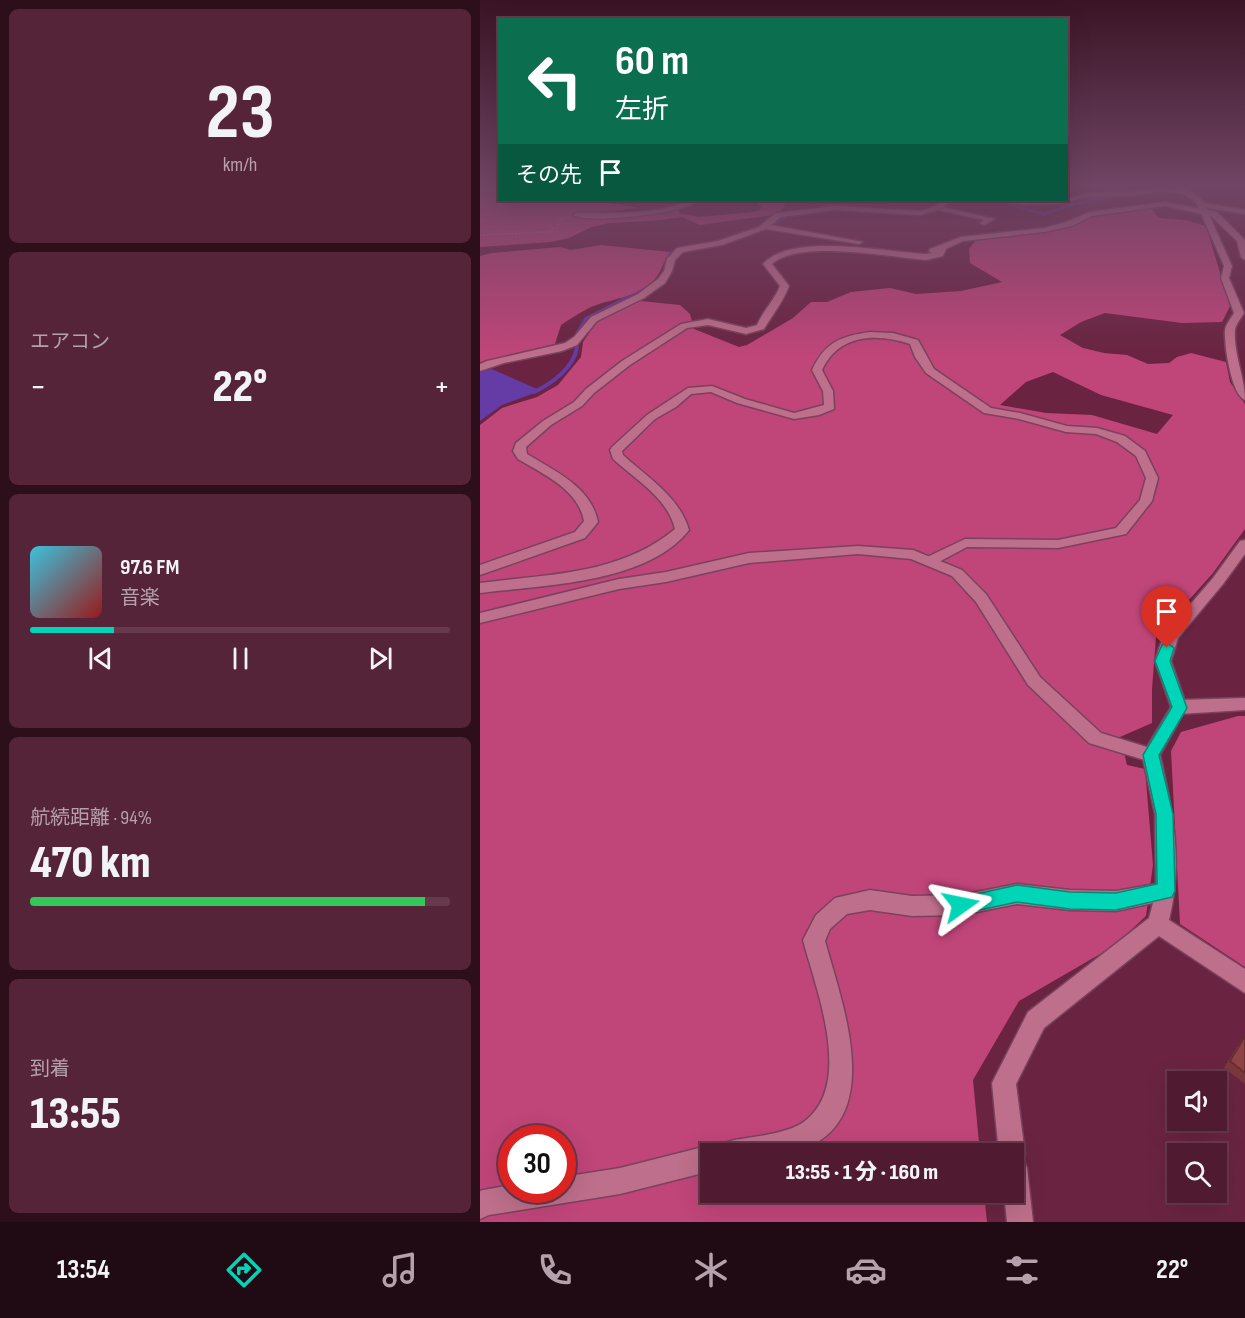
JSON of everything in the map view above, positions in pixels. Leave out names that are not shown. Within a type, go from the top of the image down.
[{"type":"street","points":[[480,368],[498,360],[566,346],[580,339],[593,320],[657,285],[670,268],[671,259],[679,252],[722,242]]},
{"type":"street","points":[[859,242],[914,251],[942,249],[955,242]]},
{"type":"street","points":[[1217,242],[1228,266],[1225,278],[1239,313],[1230,328],[1236,378],[1245,397]]},
{"type":"street","points":[[1241,242],[1245,257]]},
{"type":"street","points":[[480,570],[580,535],[591,522],[591,515],[579,494],[522,456],[519,451],[520,446],[547,423],[578,404],[590,391],[633,357],[688,324],[708,322],[740,331],[752,331],[761,327],[767,313],[779,300],[785,286],[767,264],[774,256],[795,250],[815,249],[926,257],[940,254],[942,249]]},
{"type":"street","points":[[480,588],[590,574],[631,562],[669,543],[682,530],[680,518],[674,508],[617,456],[616,450],[651,417],[672,405],[688,391],[712,389],[741,401],[794,416],[815,413],[830,406],[828,391],[816,370],[828,350],[850,339],[866,335],[895,334],[914,342],[920,357],[930,371],[988,411],[1020,416],[1066,429],[1097,431],[1121,439],[1141,454],[1152,478],[1146,501],[1121,531],[1058,544],[965,543],[930,561]]},
{"type":"street","points":[[1011,1143],[1004,1083],[1036,1020],[1158,924],[1166,891],[1164,814],[1151,755],[1179,708],[1163,661],[1171,636],[1218,581],[1245,544]]},
{"type":"street","points":[[480,618],[619,584],[666,577],[749,558],[858,550],[913,555],[957,573],[981,598],[1034,681],[1095,738],[1151,755]]},
{"type":"street","points":[[1179,708],[1245,704]]},
{"type":"street","points":[[770,1143],[814,1131],[836,1106],[843,1071],[838,1030],[814,940],[823,922],[842,904],[870,900],[912,906],[961,905],[1017,894],[1070,900],[1116,901],[1166,891]]},
{"type":"street","points":[[1158,924],[1245,982]]},
{"type":"street","points":[[480,1206],[483,1203],[620,1181],[700,1161]]},
{"type":"street","points":[[1018,1203],[1020,1222]]},
{"type":"shaded area","points":[[480,242],[551,242],[480,247]]},
{"type":"shaded area","points":[[974,242],[1211,242],[1230,306],[1222,322],[1182,323],[1105,313],[1081,322],[1060,335],[1083,348],[1127,355],[1148,364],[1169,363],[1177,357],[1191,353],[1226,362],[1230,382],[1245,404],[1245,529],[1213,573],[1156,637],[1152,723],[1120,737],[1127,765],[1145,769],[1153,865],[1146,916],[1114,946],[1019,1001],[973,1080],[979,1143],[700,1143],[700,1203],[985,1203],[987,1222],[480,1222],[480,425],[502,408],[537,397],[558,385],[581,357],[583,342],[596,323],[627,305],[641,301],[680,305],[690,314],[694,329],[739,347],[747,345],[793,318],[811,302],[827,302],[851,292],[890,288],[916,294],[961,291],[1002,282],[970,263],[969,249]],"holes":[[[1053,372],[1101,395],[1173,415],[1157,434],[1092,415],[1046,413],[1000,405],[1026,382]]]},
{"type":"shaded area","points":[[601,245],[670,252],[657,277],[640,291],[589,308],[561,325],[554,347],[497,358],[480,366],[480,256],[560,247],[571,250]]},
{"type":"shaded area","points":[[487,367],[540,391],[502,405],[480,421],[480,371]]},
{"type":"shaded area","points":[[1245,716],[1245,967],[1180,924],[1171,751],[1181,732]]},
{"type":"building","points":[[1245,1039],[1245,1073],[1230,1061]]},
{"type":"waterway","points":[[624,300],[648,288],[658,279],[672,252],[711,247]]},
{"type":"waterway","points":[[577,334],[586,319],[627,298]]},
{"type":"waterway","points":[[534,392],[554,380],[567,368],[577,347]]},
{"type":"route","points":[[961,905],[1017,894],[1070,900],[1116,901],[1166,891],[1164,814],[1151,755],[1179,708],[1163,661],[1167,648]]}]
